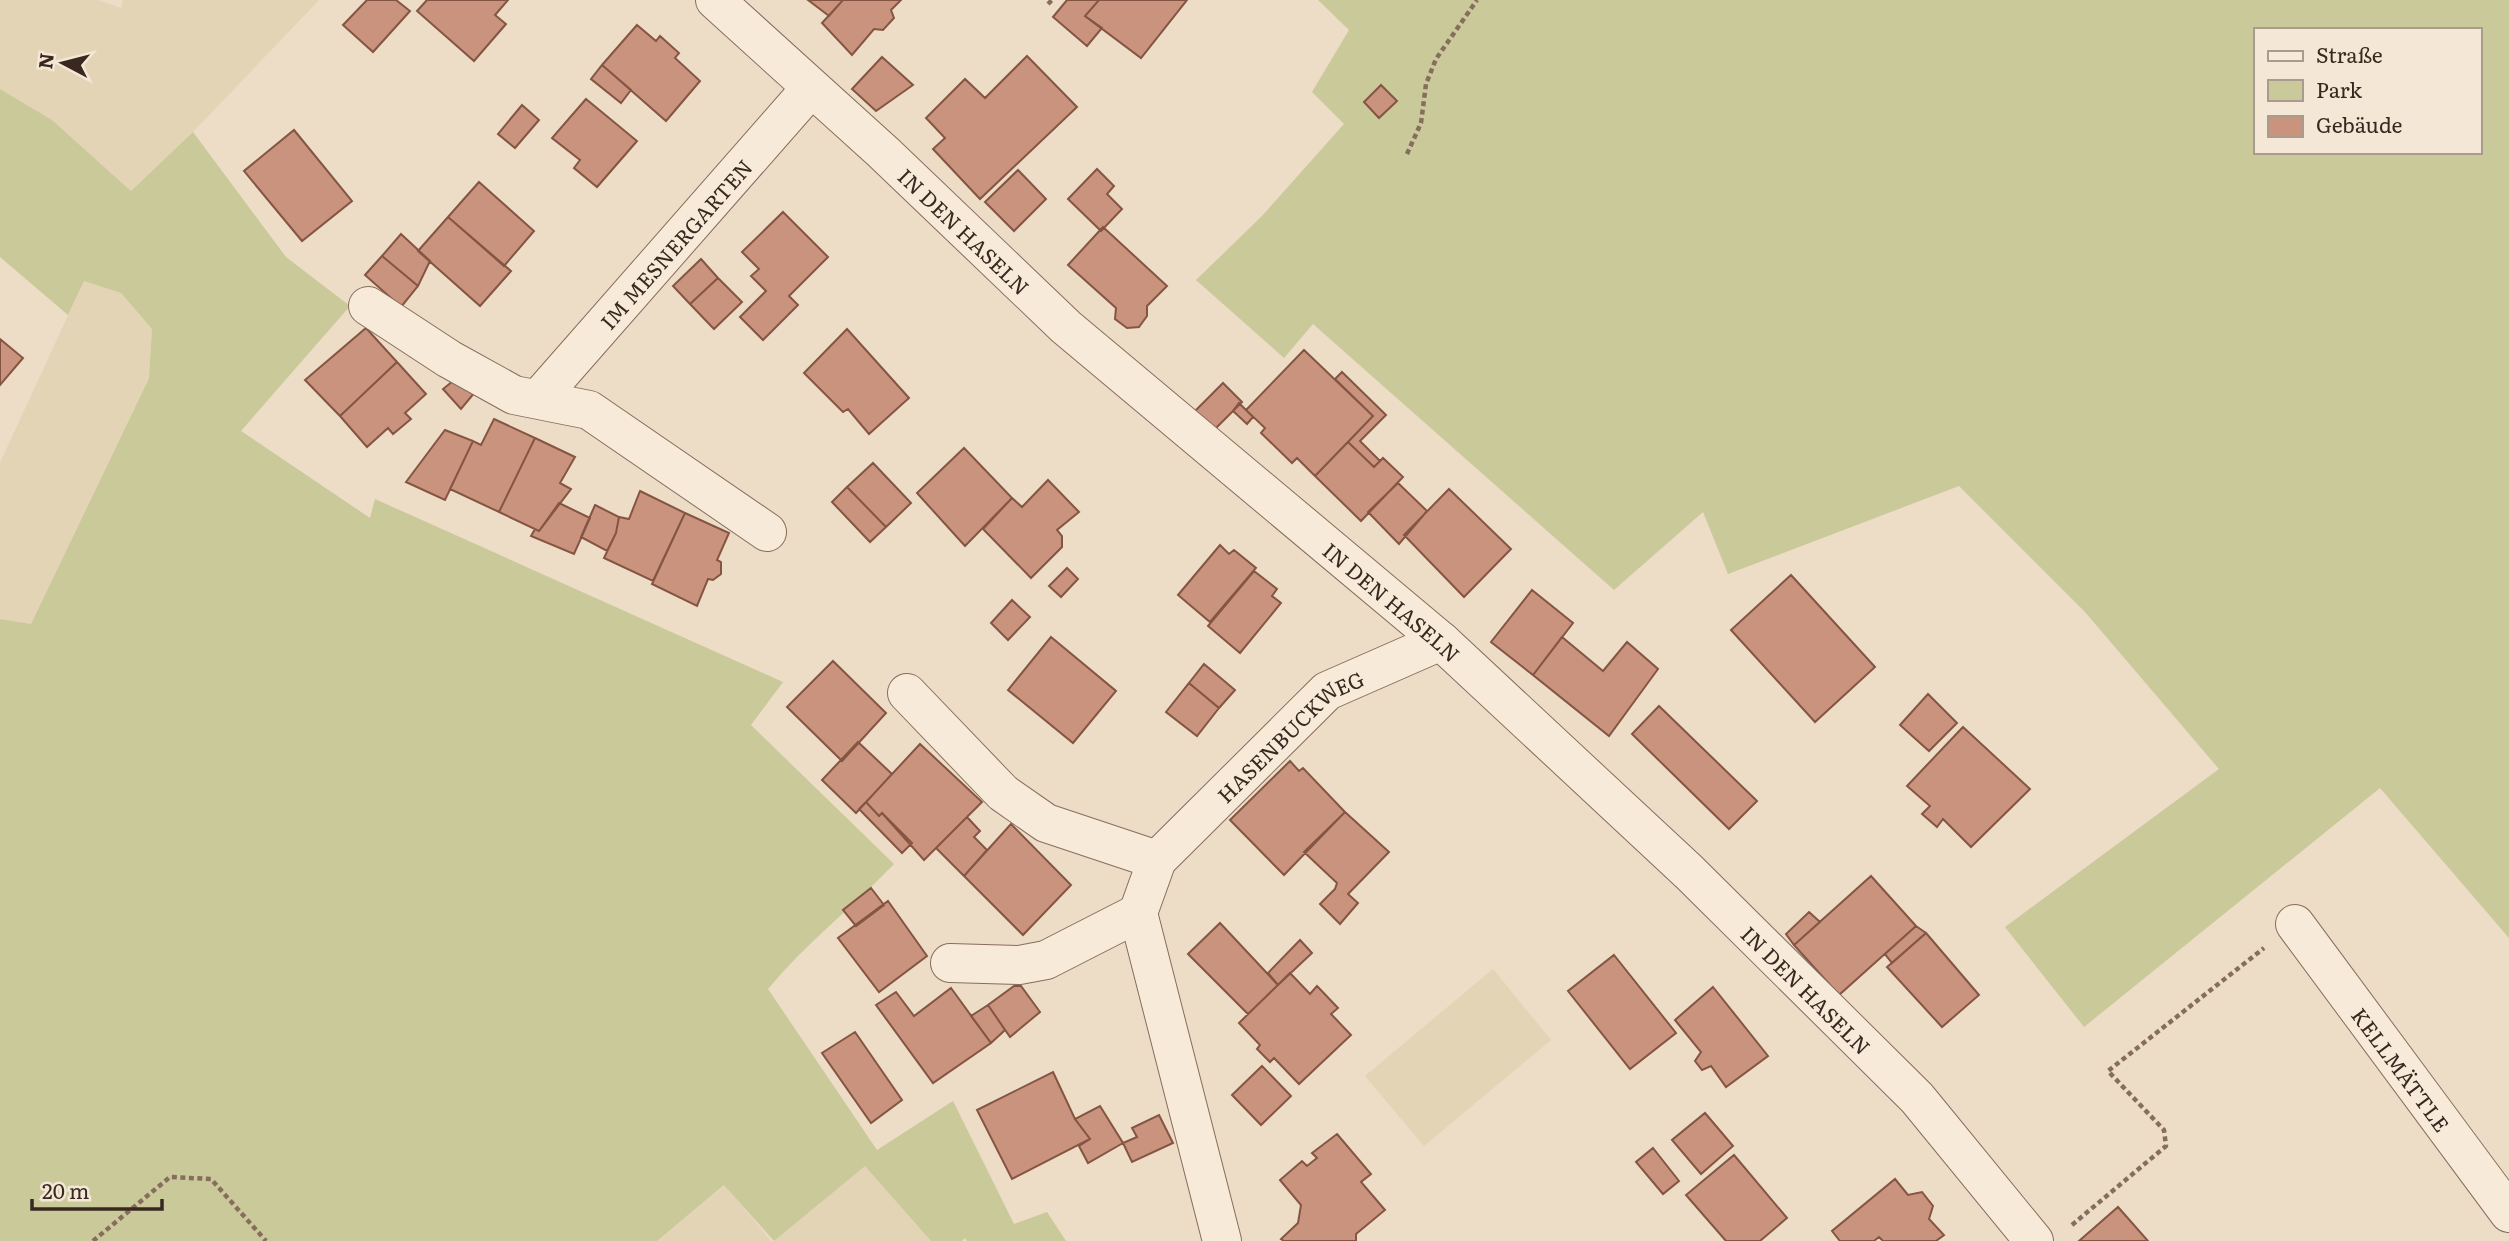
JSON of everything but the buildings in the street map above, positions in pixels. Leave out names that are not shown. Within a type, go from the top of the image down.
[{"type":"street","name":"IN DEN HASELN","points":[[715,0],[1066,327],[1441,641],[1689,872],[1917,1098],[2048,1237]]},
{"type":"street","name":"IM MESNERGARTEN","points":[[539,398],[811,88]]},
{"type":"street","points":[[368,306],[449,359],[514,395],[589,410],[767,532]]},
{"type":"street","name":"HASENBUCKWEG","points":[[1138,913],[1157,860],[1327,691],[1441,641]]},
{"type":"street","points":[[907,693],[1003,793],[1046,823],[1157,860]]},
{"type":"street","points":[[950,962],[1018,965],[1046,960],[1138,913],[1222,1241]]},
{"type":"street","name":"KELLMÄTTLE","points":[[2295,924],[2509,1213]]},
{"type":"path","points":[[1407,154],[1421,123],[1426,84],[1436,59],[1477,0]]},
{"type":"path","points":[[2048,1237],[2166,1146],[2164,1130],[2108,1071],[2295,924]]},
{"type":"path","points":[[93,1241],[170,1177],[211,1179],[266,1241]]},
{"type":"shaded area","points":[[0,0],[97,0],[121,8],[123,0],[319,0],[193,132],[131,191],[52,120],[0,89]]},
{"type":"shaded area","points":[[84,281],[121,293],[152,329],[149,377],[31,624],[0,619],[0,463]]},
{"type":"shaded area","points":[[1493,969],[1551,1040],[1424,1146],[1365,1076]]},
{"type":"shaded area","points":[[865,1165],[931,1241],[774,1241]]},
{"type":"shaded area","points":[[725,1185],[771,1241],[657,1241]]},
{"type":"green space","points":[[1318,0],[2509,0],[2509,938],[2380,788],[2084,1027],[2005,927],[2219,769],[2085,612],[1959,486],[1728,574],[1703,512],[1614,590],[1313,324],[1284,358],[1196,280],[1261,217],[1344,124],[1312,92],[1349,30]]},
{"type":"green space","points":[[0,89],[52,120],[131,191],[193,132],[286,257],[350,306],[241,431],[370,518],[375,499],[783,682],[751,725],[894,864],[798,956],[768,989],[877,1150],[953,1101],[1014,1224],[1047,1212],[1066,1241],[967,1241],[965,1238],[962,1241],[931,1241],[865,1166],[774,1241],[724,1185],[657,1241],[0,1241],[0,619],[31,624],[149,378],[152,329],[121,293],[84,281],[68,315],[0,257]]}]
